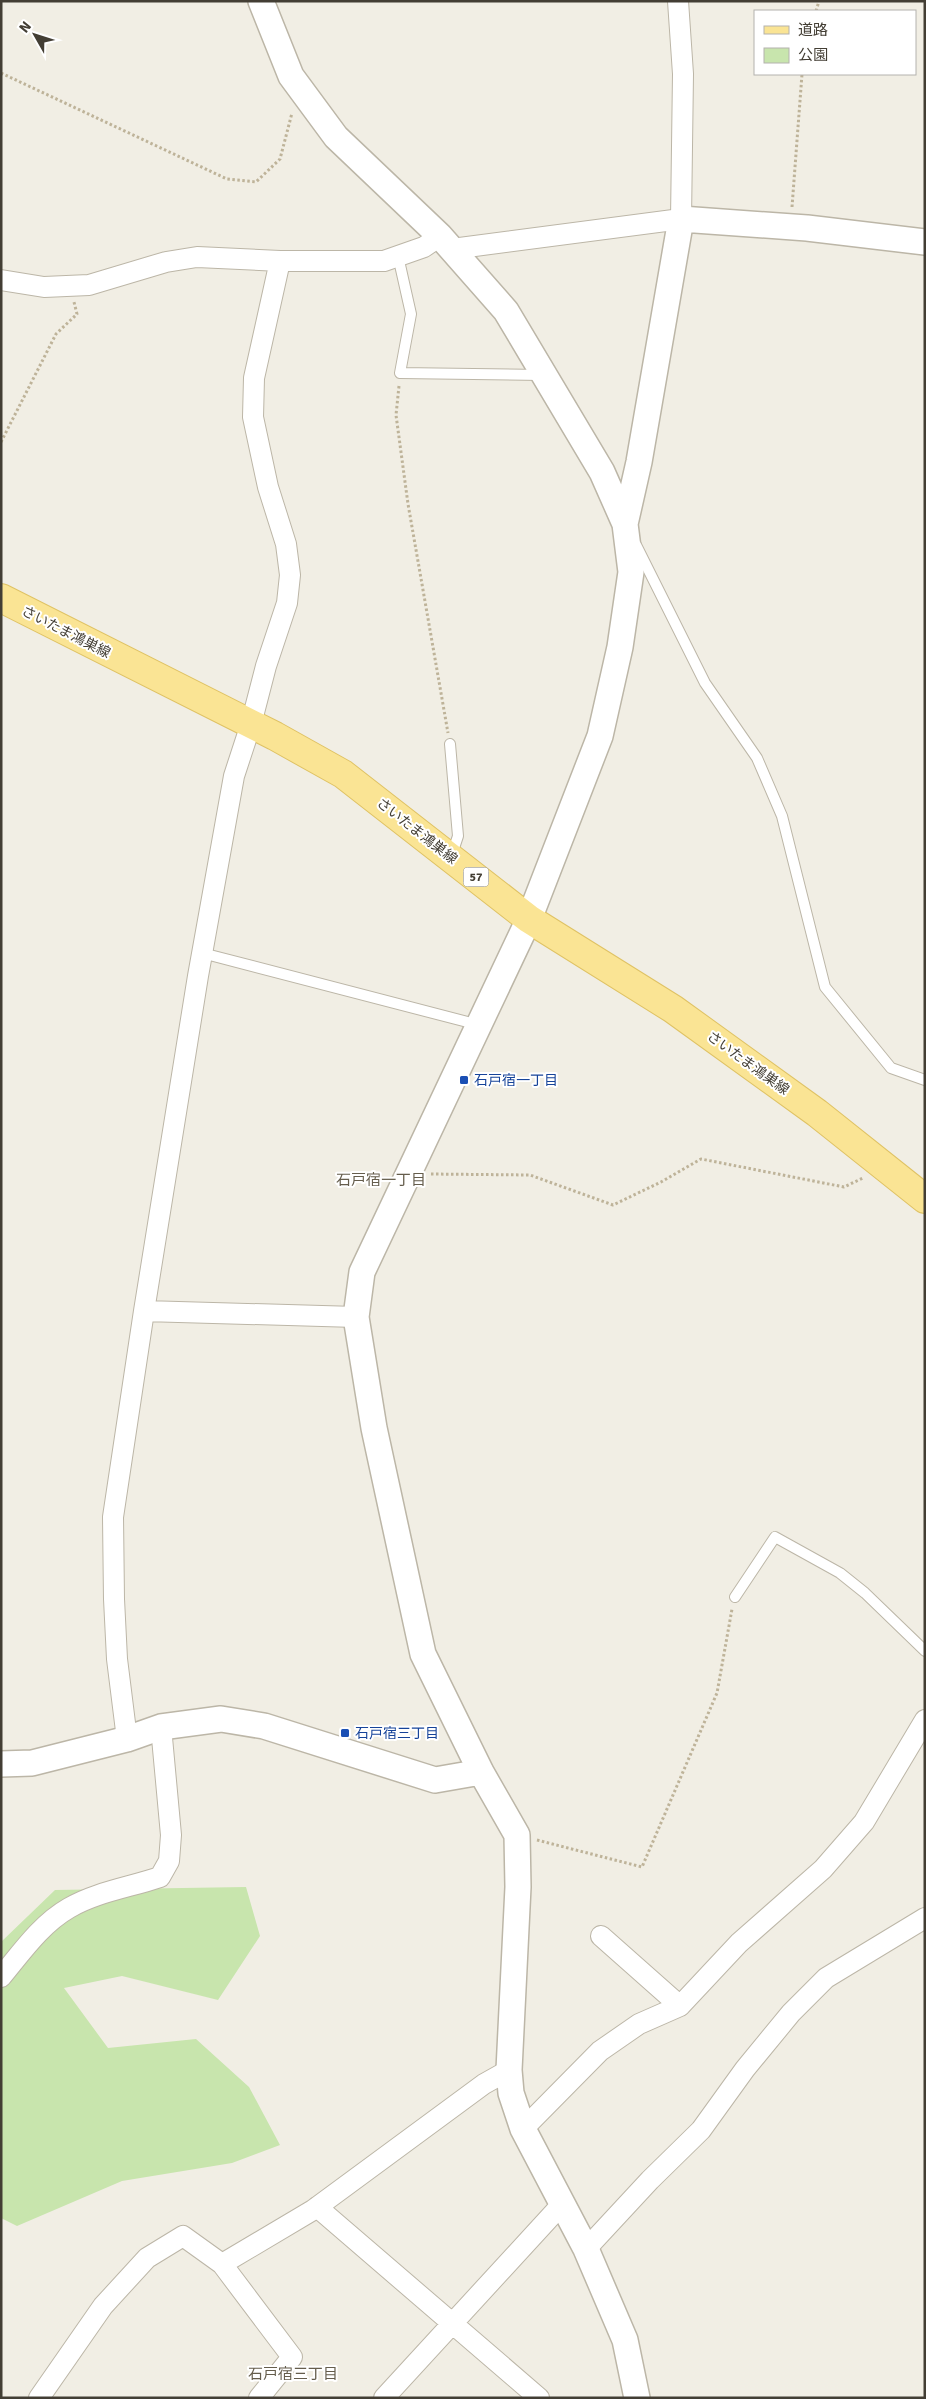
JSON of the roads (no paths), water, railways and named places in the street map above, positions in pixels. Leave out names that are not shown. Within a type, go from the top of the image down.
[{"type":"main road","name":"さいたま鴻巣線","points":[[1,598],[251,724],[343,774],[529,919],[672,1008],[817,1113],[925,1199]]},
{"type":"street","points":[[261,1],[296,82],[336,137],[446,242],[506,311],[602,472],[626,524]]},
{"type":"street","points":[[637,2398],[625,2340],[586,2249],[522,2129],[511,2093],[509,2070],[518,1887],[517,1835],[481,1772],[422,1654],[374,1428],[356,1317],[362,1272],[529,919],[600,736],[620,647],[631,572],[626,524],[639,462],[681,219],[683,74],[678,1]]},
{"type":"street","points":[[1,280],[44,287],[89,285],[166,262],[197,257],[280,261],[384,261],[424,247],[446,242],[681,219],[790,227],[925,242]]},
{"type":"street","points":[[127,1739],[116,1633],[113,1517],[144,1310],[202,953],[234,776],[251,724],[266,666],[287,603],[290,575],[286,544],[268,487],[254,418],[254,378],[280,261]]},
{"type":"street","points":[[144,1310],[356,1317]]},
{"type":"street","points":[[1,1764],[32,1763],[127,1739],[161,1728],[221,1719],[264,1726],[435,1780],[481,1772]]},
{"type":"street","points":[[522,2129],[600,2051],[639,2024],[680,2006],[739,1943],[823,1869],[864,1822],[925,1720]]},
{"type":"street","points":[[1,1977],[33,1937],[68,1908],[104,1893],[115,1892],[160,1877],[169,1861],[171,1835],[161,1728]]},
{"type":"street","points":[[586,2249],[650,2180],[700,2130],[745,2070],[786,2020],[826,1978],[925,1918]]},
{"type":"street","points":[[601,1936],[680,2006]]},
{"type":"street","points":[[222,2264],[317,2207],[484,2084],[509,2070]]},
{"type":"street","points":[[384,2398],[563,2203]]},
{"type":"street","points":[[317,2207],[453,2322],[539,2398]]},
{"type":"street","points":[[39,2398],[103,2306],[147,2258],[183,2236],[222,2264],[292,2357],[259,2398]]},
{"type":"lane","points":[[398,256],[411,314],[400,373],[543,375]]},
{"type":"lane","points":[[626,524],[705,683],[757,758],[782,816],[825,987],[890,1068],[925,1080]]},
{"type":"lane","points":[[450,744],[458,836],[451,858]]},
{"type":"lane","points":[[202,953],[479,1025]]},
{"type":"lane","points":[[736,1597],[776,1537],[840,1573],[865,1593],[925,1652]]},
{"type":"place","name":"石戸宿一丁目","points":[[464,1080]]},
{"type":"place","name":"石戸宿三丁目","points":[[345,1733]]},
{"type":"district","name":"石戸宿一丁目","points":[[381,1180]]},
{"type":"district","name":"石戸宿三丁目","points":[[293,2374]]}]
